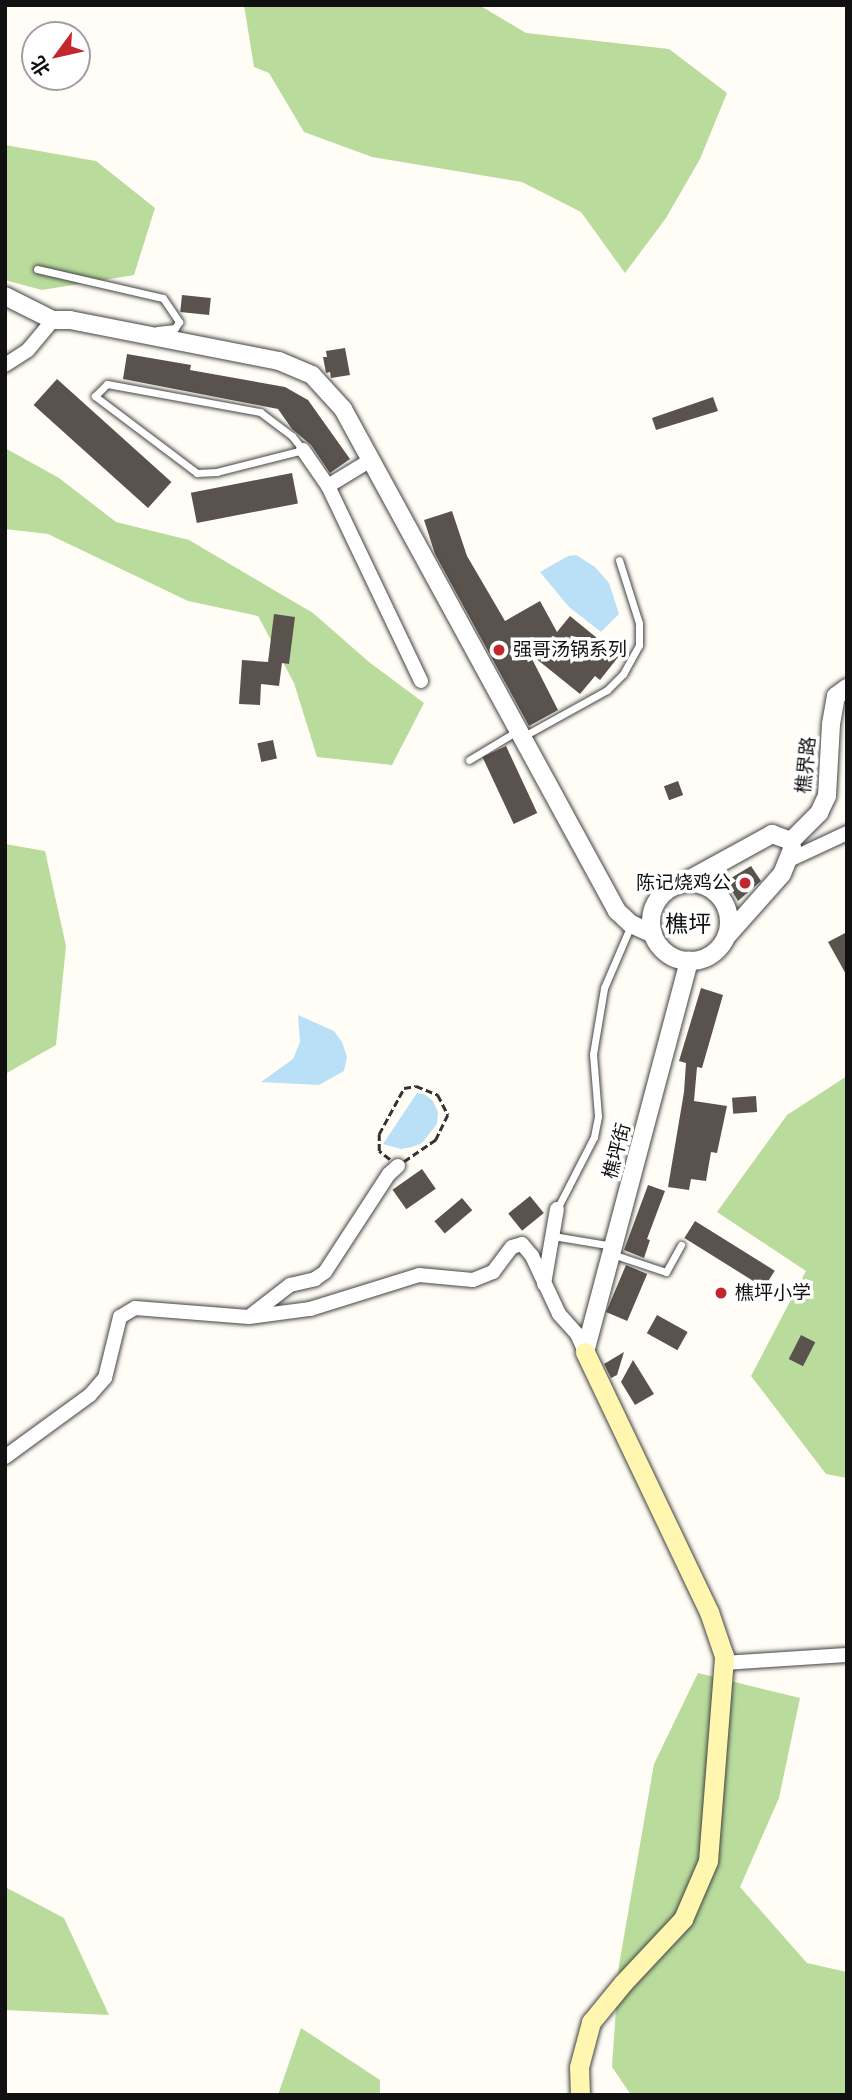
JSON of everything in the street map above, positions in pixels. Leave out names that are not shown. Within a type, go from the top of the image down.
[{"type":"main road","points":[[580,2095],[579,2067],[591,2022],[622,1983],[684,1919],[708,1861],[724,1656],[709,1612],[585,1352]]},
{"type":"street","points":[[5,296],[53,320],[70,320],[279,361],[312,375],[343,409],[617,911],[631,924],[653,934]]},
{"type":"street","points":[[5,365],[28,351],[53,320]]},
{"type":"street","points":[[303,450],[328,486],[421,681]]},
{"type":"street","points":[[328,486],[371,460]]},
{"type":"street","name":"樵界路","points":[[791,841],[819,813],[827,796],[831,724],[836,696],[847,688]]},
{"type":"street","points":[[787,861],[847,833]]},
{"type":"street","points":[[772,834],[791,841],[787,861],[782,874],[707,957],[689,961],[663,950],[653,934],[652,916],[659,898],[772,834]]},
{"type":"street","points":[[682,883],[701,884],[717,893],[729,919],[726,937]]},
{"type":"street","name":"樵坪街","points":[[585,1352],[689,961]]},
{"type":"street","points":[[248,1317],[290,1285],[315,1279],[325,1272],[388,1174],[398,1166]]},
{"type":"street","points":[[544,1284],[557,1209]]},
{"type":"street","points":[[5,1457],[90,1395],[105,1378],[120,1317],[135,1308],[248,1317],[310,1310],[419,1275],[473,1280],[493,1272],[512,1247],[522,1244],[559,1314],[577,1334],[585,1352]]},
{"type":"street","points":[[723,1663],[847,1655]]},
{"type":"lane","points":[[37,269],[163,298],[180,322],[175,328],[135,333]]},
{"type":"lane","points":[[107,384],[260,412],[292,436],[303,450],[224,470],[197,473],[95,396],[107,384]]},
{"type":"lane","points":[[469,760],[607,690],[623,674],[639,646],[639,623],[619,560]]},
{"type":"lane","points":[[557,1209],[594,1137],[598,1116],[593,1054],[604,988],[631,924]]},
{"type":"lane","points":[[552,1236],[612,1250],[666,1272],[681,1245]]},
{"type":"path","points":[[416,1086],[438,1096],[448,1115],[436,1140],[398,1166],[379,1152],[379,1133],[404,1088],[416,1086]]},
{"type":"green space","points":[[244,5],[479,5],[526,33],[669,49],[727,93],[700,159],[666,218],[625,273],[581,212],[522,182],[372,157],[304,132],[269,73],[254,67]]},
{"type":"green space","points":[[5,145],[96,161],[155,208],[134,275],[42,290],[5,280]]},
{"type":"green space","points":[[5,448],[59,478],[116,522],[189,540],[313,613],[369,662],[424,703],[392,765],[317,757],[294,683],[258,616],[188,601],[48,534],[5,529]]},
{"type":"green space","points":[[5,844],[45,851],[66,946],[56,1045],[5,1074]]},
{"type":"green space","points":[[847,1076],[847,1478],[826,1474],[751,1376],[806,1271],[717,1212],[787,1115]]},
{"type":"green space","points":[[698,1673],[800,1698],[779,1798],[740,1887],[807,1963],[847,1972],[847,2095],[631,2095],[612,2067],[619,1965],[654,1764]]},
{"type":"green space","points":[[5,1887],[64,1918],[109,2015],[5,2010]]},
{"type":"green space","points":[[301,2028],[380,2080],[380,2095],[278,2095]]},
{"type":"water","points":[[576,555],[595,567],[609,583],[619,614],[601,632],[569,607],[540,572],[568,556]]},
{"type":"water","points":[[298,1015],[334,1031],[342,1042],[347,1057],[344,1071],[319,1085],[261,1082],[293,1059],[300,1042]]},
{"type":"water","points":[[417,1093],[424,1094],[433,1101],[438,1112],[437,1124],[422,1143],[412,1147],[401,1149],[383,1144]]},
{"type":"building","points":[[182,295],[211,298],[209,315],[180,312]]},
{"type":"building","points":[[345,348],[350,375],[331,378],[330,372],[326,373],[323,357],[327,357],[326,351]]},
{"type":"building","points":[[127,354],[191,365],[190,370],[285,387],[308,400],[350,459],[330,473],[311,445],[292,429],[278,409],[123,379]]},
{"type":"building","points":[[57,379],[171,482],[148,508],[34,405]]},
{"type":"building","points":[[713,397],[718,411],[656,430],[652,418]]},
{"type":"building","points":[[292,473],[298,503],[197,523],[191,493]]},
{"type":"building","points":[[452,511],[467,556],[505,621],[540,601],[557,632],[570,616],[619,656],[600,680],[595,676],[580,694],[529,653],[558,710],[529,726],[435,554],[424,520]]},
{"type":"building","points":[[274,614],[295,617],[289,664],[282,663],[279,686],[261,684],[260,705],[239,704],[242,660],[268,662]]},
{"type":"building","points":[[273,740],[277,759],[261,762],[257,743]]},
{"type":"building","points":[[506,746],[537,813],[514,824],[482,757]]},
{"type":"building","points":[[678,781],[683,795],[669,800],[664,786]]},
{"type":"building","name":"陈记烧鸡公","points":[[751,866],[761,881],[738,901],[726,881]]},
{"type":"building","points":[[847,932],[847,976],[828,942]]},
{"type":"building","points":[[701,988],[723,995],[702,1068],[697,1067],[694,1101],[727,1106],[717,1153],[711,1152],[706,1181],[691,1179],[689,1190],[668,1187],[684,1092],[686,1063],[679,1061]]},
{"type":"building","points":[[756,1096],[757,1112],[733,1114],[732,1098]]},
{"type":"building","points":[[422,1169],[436,1189],[406,1209],[393,1190]]},
{"type":"building","points":[[648,1185],[665,1191],[647,1239],[650,1240],[644,1258],[624,1250]]},
{"type":"building","points":[[530,1196],[544,1213],[522,1231],[508,1214]]},
{"type":"building","points":[[462,1198],[472,1210],[445,1233],[434,1221]]},
{"type":"building","points":[[695,1221],[775,1271],[764,1288],[684,1238]]},
{"type":"building","points":[[626,1265],[647,1274],[627,1321],[606,1312]]},
{"type":"building","points":[[657,1315],[688,1332],[677,1350],[647,1333]]},
{"type":"building","points":[[801,1335],[815,1342],[803,1366],[789,1359]]},
{"type":"building","points":[[624,1352],[617,1375],[611,1378],[604,1364]]},
{"type":"building","points":[[633,1360],[654,1394],[635,1405],[621,1382]]},
{"type":"place","name":"强哥汤锅系列","points":[[499,650]]},
{"type":"place","name":"陈记烧鸡公","points":[[745,883]]},
{"type":"place","name":"樵坪小学","points":[[721,1293]]},
{"type":"district","name":"樵坪","points":[[688,923]]}]
